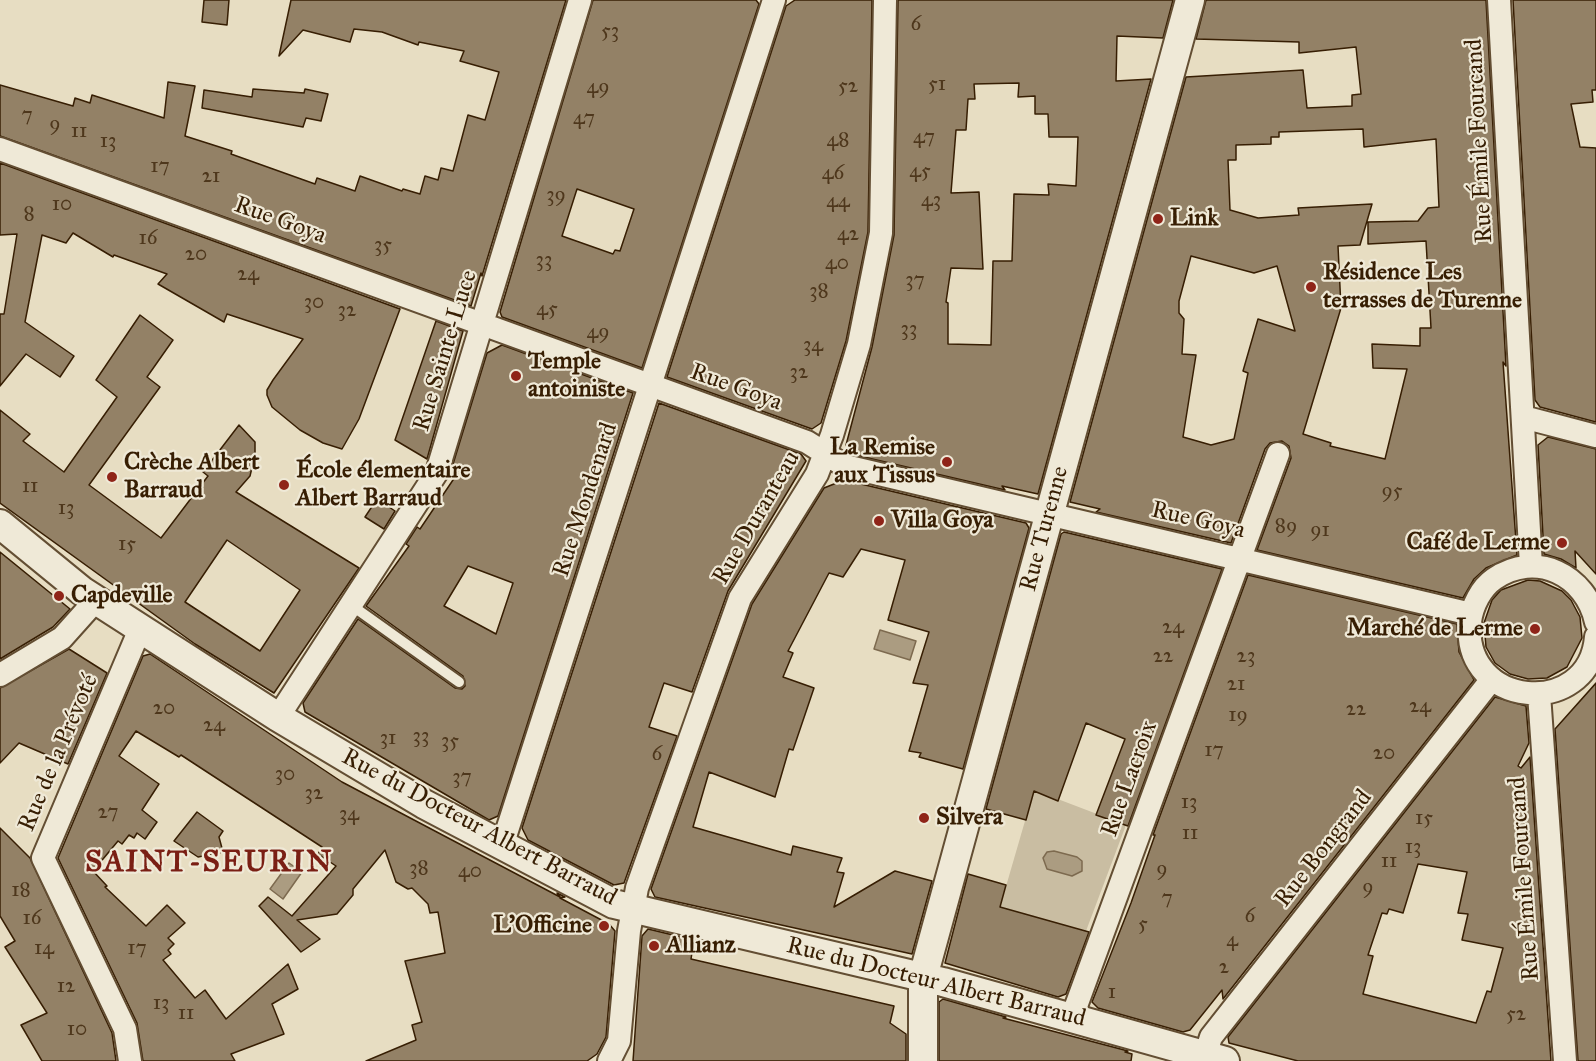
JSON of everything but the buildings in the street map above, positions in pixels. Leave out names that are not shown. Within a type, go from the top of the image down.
[{"type":"street","name":"Rue Sainte-Luce","points":[[278,717],[438,472],[580,0]]},
{"type":"street","name":"Rue Mondenard","points":[[502,846],[774,0]]},
{"type":"street","name":"Rue Duranteau","points":[[609,1061],[619,1041],[637,888],[740,598],[817,474],[859,344],[879,249],[885,0]]},
{"type":"street","name":"Rue Turenne","points":[[924,1061],[923,977],[1190,0]]},
{"type":"street","name":"Rue Émile Fourcand","points":[[1499,0],[1531,566]]},
{"type":"street","name":"Rue Goya","points":[[0,149],[807,442],[845,465],[1471,614]]},
{"type":"street","points":[[1522,417],[1596,436]]},
{"type":"street","name":"Rue Lacroix","points":[[1072,1017],[1278,454]]},
{"type":"street","name":"Rue du Docteur Albert Barraud","points":[[0,524],[96,600],[278,717],[424,804],[614,904],[923,977],[1215,1058]]},
{"type":"street","points":[[1596,622],[1593,607],[1583,590],[1568,577],[1550,568],[1531,566],[1511,570],[1493,580],[1480,595],[1471,614],[1469,632],[1472,649],[1480,666],[1492,679],[1514,691],[1539,694],[1558,689],[1575,679],[1588,664],[1596,637]]},
{"type":"street","points":[[0,675],[62,638],[96,600]]},
{"type":"street","name":"Rue de la Prévoté","points":[[130,1061],[125,1029],[43,858],[140,629]]},
{"type":"street","name":"Rue Bongrand","points":[[1215,1058],[1211,1037],[1492,679]]},
{"type":"street","name":"Rue Émile Fourcand","points":[[1539,694],[1565,1061]]},
{"type":"lane","points":[[351,605],[459,682]]},
{"type":"shaded area","points":[[880,630],[916,641],[910,660],[874,649]]},
{"type":"shaded area","points":[[1034,790],[1126,825],[1086,931],[1000,907]]},
{"type":"shaded area","points":[[1054,851],[1077,857],[1082,861],[1082,871],[1072,876],[1047,869],[1043,858],[1047,852]]},
{"type":"shaded area","points":[[289,863],[302,872],[283,899],[270,889]]},
{"type":"place","name":"Link","points":[[1158,219]]},
{"type":"place","name":"Résidence Les terrasses de Turenne","points":[[1311,287]]},
{"type":"place","name":"Temple antoiniste","points":[[516,376]]},
{"type":"place","name":"La Remise aux Tissus","points":[[947,462]]},
{"type":"place","name":"Crèche Albert Barraud","points":[[112,477]]},
{"type":"place","name":"École élementaire Albert Barraud","points":[[284,485]]},
{"type":"place","name":"Villa Goya","points":[[879,521]]},
{"type":"place","name":"Café de Lerme","points":[[1562,543]]},
{"type":"place","name":"Capdeville","points":[[59,596]]},
{"type":"place","name":"Marché de Lerme","points":[[1535,629]]},
{"type":"place","name":"Silvera","points":[[924,818]]},
{"type":"place","name":"L'Officine","points":[[604,926]]},
{"type":"place","name":"Allianz","points":[[654,946]]},
{"type":"district","name":"SAINT-SEURIN","points":[[209,864]]}]
